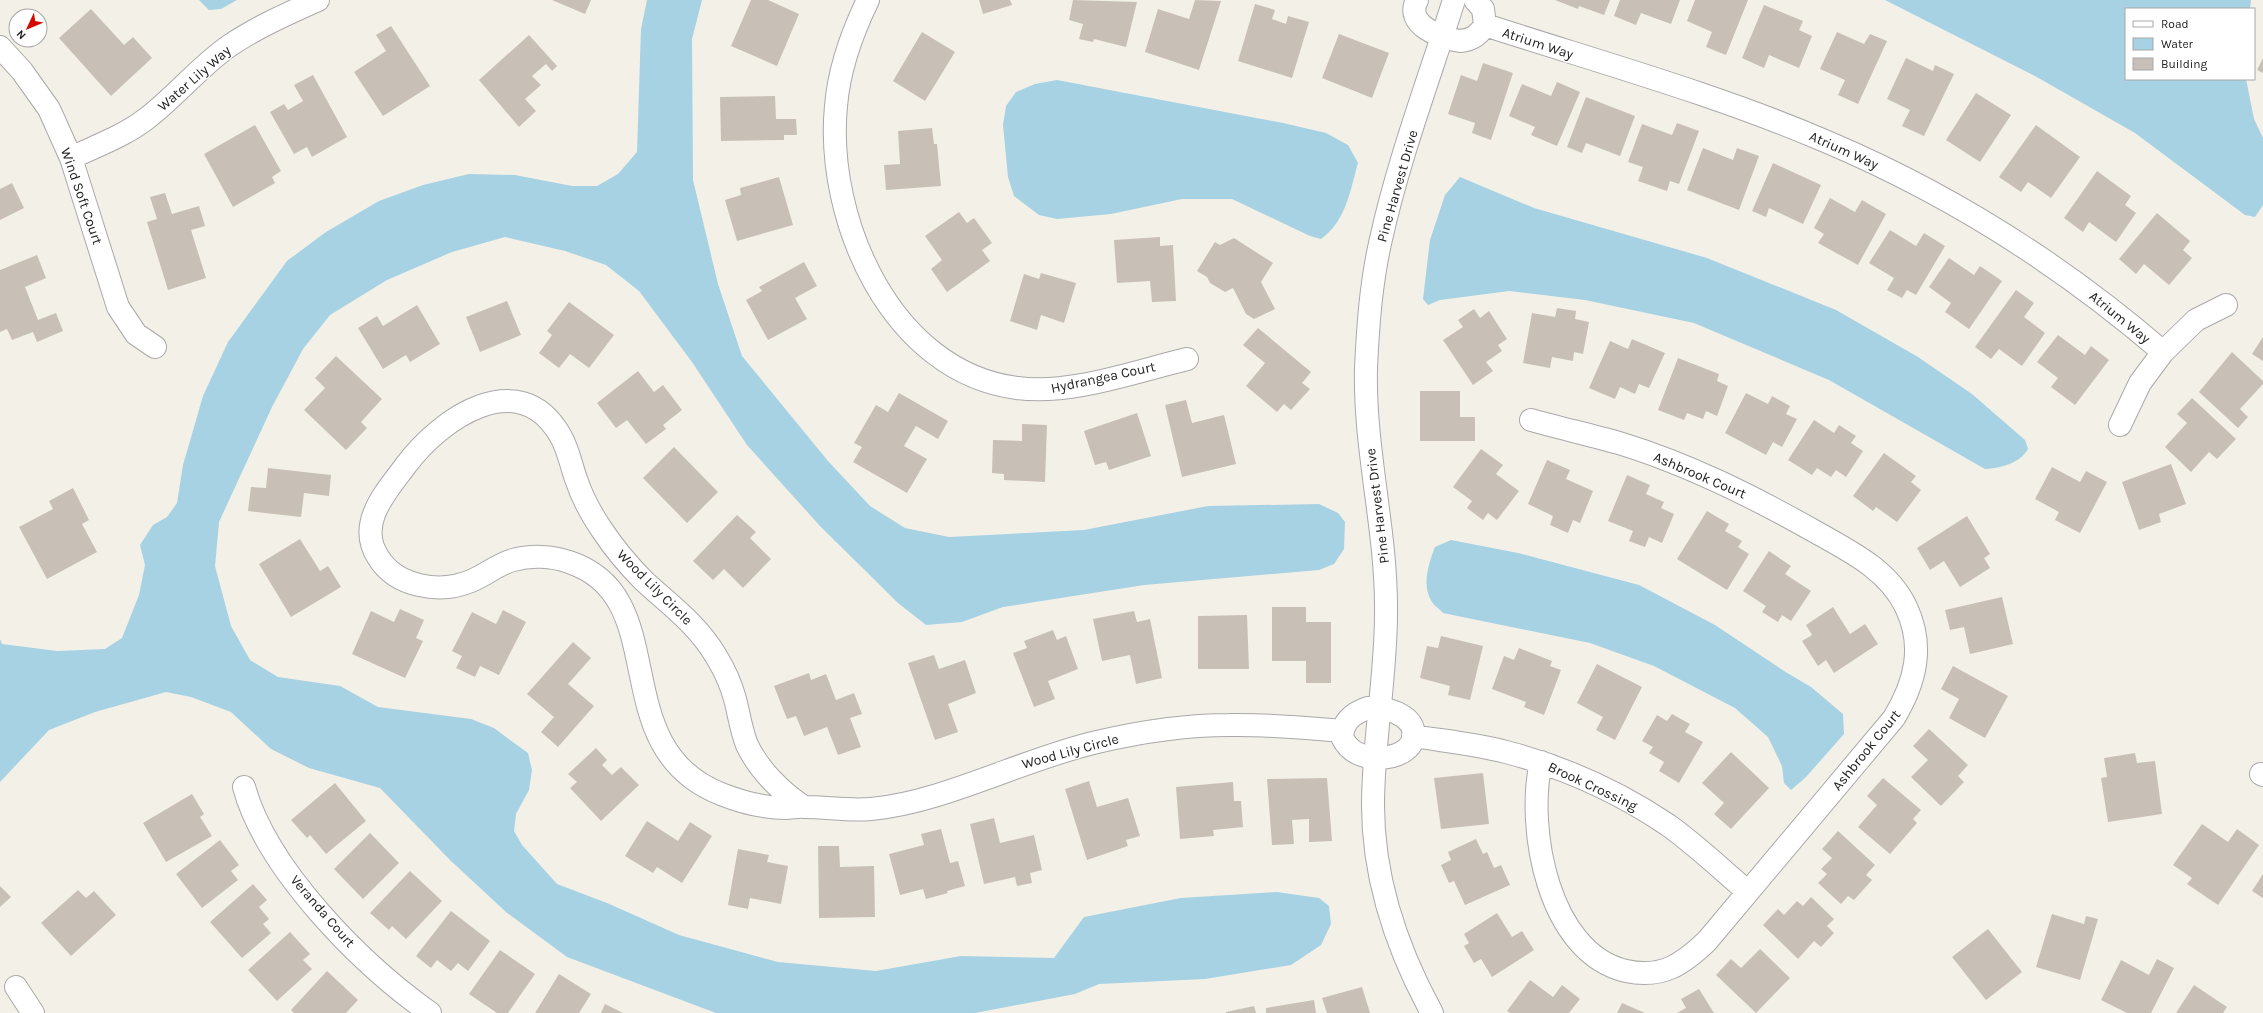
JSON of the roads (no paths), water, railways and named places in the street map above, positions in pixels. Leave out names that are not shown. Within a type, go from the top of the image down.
[{"type":"street","name":"Water Lily Way","points":[[70,158],[131,130],[146,120],[210,61],[246,35],[266,23],[318,0]]},
{"type":"street","name":"Hydrangea Court","points":[[868,0],[853,34],[839,81],[835,126],[838,174],[856,244],[878,289],[900,320],[932,351],[952,365],[974,376],[1016,388],[1062,388],[1187,359]]},
{"type":"street","name":"Pine Harvest Drive","points":[[1432,1013],[1406,963],[1389,915],[1382,886],[1374,826],[1375,758],[1380,708],[1386,610],[1383,557],[1368,431],[1366,369],[1370,304],[1380,247],[1389,209],[1454,0]]},
{"type":"street","name":"Atrium Way","points":[[1443,36],[1455,40],[1466,41],[1477,35],[1485,25],[1483,9],[1475,0]]},
{"type":"street","points":[[1413,1],[1415,16],[1419,22],[1430,31],[1443,36]]},
{"type":"street","name":"Atrium Way","points":[[1485,25],[1731,104],[1824,140],[1903,177],[1978,218],[2054,267],[2112,309],[2163,352]]},
{"type":"street","name":"Wind Soft Court","points":[[0,47],[22,71],[49,109],[70,158],[118,307],[136,334],[155,347]]},
{"type":"street","name":"Atrium Way","points":[[2120,425],[2140,383],[2163,352],[2196,320],[2226,305]]},
{"type":"street","name":"Wood Lily Circle","points":[[804,807],[783,791],[763,770],[754,756],[743,733],[729,682],[707,642],[687,618],[640,577],[605,534],[582,496],[563,440],[548,419],[527,405],[503,401],[491,402],[465,411],[426,440],[383,496],[372,516],[370,528],[374,551],[388,570],[405,581],[426,586],[445,587],[468,583],[501,564],[526,558],[556,558],[585,568],[609,586],[623,608],[634,640],[650,716],[661,742],[680,768],[707,787],[736,799],[772,807],[804,807],[847,810],[892,806],[939,793],[1063,750],[1158,731],[1225,725],[1266,725],[1342,731]]},
{"type":"street","name":"Ashbrook Court","points":[[1531,420],[1620,444],[1713,479],[1756,499],[1868,564],[1888,581],[1906,606],[1914,629],[1917,654],[1911,685],[1904,702],[1882,733],[1747,891],[1707,941],[1684,962],[1671,968],[1645,974],[1617,969],[1604,964],[1587,951],[1573,933],[1561,913],[1546,875],[1536,815],[1537,780],[1541,762]]},
{"type":"street","points":[[1368,708],[1380,708],[1396,711],[1402,714],[1411,724],[1413,736],[1410,746],[1398,755],[1391,758],[1375,758],[1354,752],[1345,743],[1342,731],[1346,722],[1355,713],[1368,708]]},
{"type":"street","name":"Brook Crossing","points":[[1413,736],[1498,750],[1541,762],[1595,784],[1649,812],[1692,844],[1747,891]]},
{"type":"street","name":"Veranda Court","points":[[244,787],[259,828],[284,865],[315,905],[370,962],[430,1013]]},
{"type":"street","points":[[16,987],[33,1013]]},
{"type":"water","points":[[199,0],[237,0],[221,9],[209,10]]},
{"type":"water","points":[[647,0],[702,0],[692,39],[693,180],[718,284],[742,356],[828,461],[870,506],[905,528],[949,537],[1084,530],[1208,506],[1319,504],[1338,513],[1345,522],[1344,549],[1334,564],[1319,570],[1144,585],[1003,607],[962,622],[926,625],[898,603],[820,526],[747,445],[692,362],[639,291],[606,265],[565,251],[505,237],[452,252],[387,280],[330,315],[303,349],[272,407],[219,522],[215,566],[231,626],[250,660],[278,677],[340,686],[378,707],[471,719],[494,728],[528,753],[532,770],[529,790],[516,814],[514,831],[522,845],[557,884],[607,903],[679,935],[778,962],[876,971],[961,956],[1054,958],[1084,917],[1181,898],[1277,892],[1319,898],[1329,906],[1331,924],[1321,945],[1291,965],[1205,979],[1099,984],[1075,994],[975,1013],[716,1013],[567,957],[506,912],[451,861],[380,788],[309,768],[271,749],[231,712],[191,697],[166,692],[95,712],[49,730],[0,782],[0,639],[2,644],[57,651],[105,649],[122,638],[139,595],[145,565],[140,545],[153,525],[167,517],[177,503],[183,465],[203,396],[228,342],[287,261],[326,232],[379,201],[423,185],[469,174],[515,175],[572,186],[597,186],[618,174],[637,152],[641,29]]},
{"type":"water","points":[[1885,0],[2251,0],[2250,8],[2125,8],[2125,80],[2246,80],[2254,119],[2263,138],[2263,205],[2255,217],[2245,215],[2135,133],[2035,76]]},
{"type":"water","points":[[1057,80],[1283,123],[1326,133],[1348,145],[1358,163],[1342,214],[1329,232],[1321,239],[1310,236],[1232,199],[1182,199],[1111,214],[1057,219],[1039,215],[1014,196],[1008,177],[1003,125],[1006,106],[1016,92],[1035,84]]},
{"type":"water","points":[[1460,177],[1534,208],[1707,258],[1836,310],[1918,357],[1972,394],[2025,440],[2028,449],[2025,454],[2010,464],[1985,469],[1829,380],[1694,323],[1585,300],[1509,291],[1440,300],[1428,305],[1423,299],[1430,240],[1445,195]]},
{"type":"water","points":[[1451,540],[1518,553],[1639,585],[1715,625],[1784,671],[1811,687],[1843,714],[1844,734],[1806,777],[1791,790],[1784,783],[1782,766],[1768,737],[1735,708],[1654,666],[1590,643],[1443,613],[1433,603],[1429,595],[1427,588],[1427,574],[1435,547]]}]
